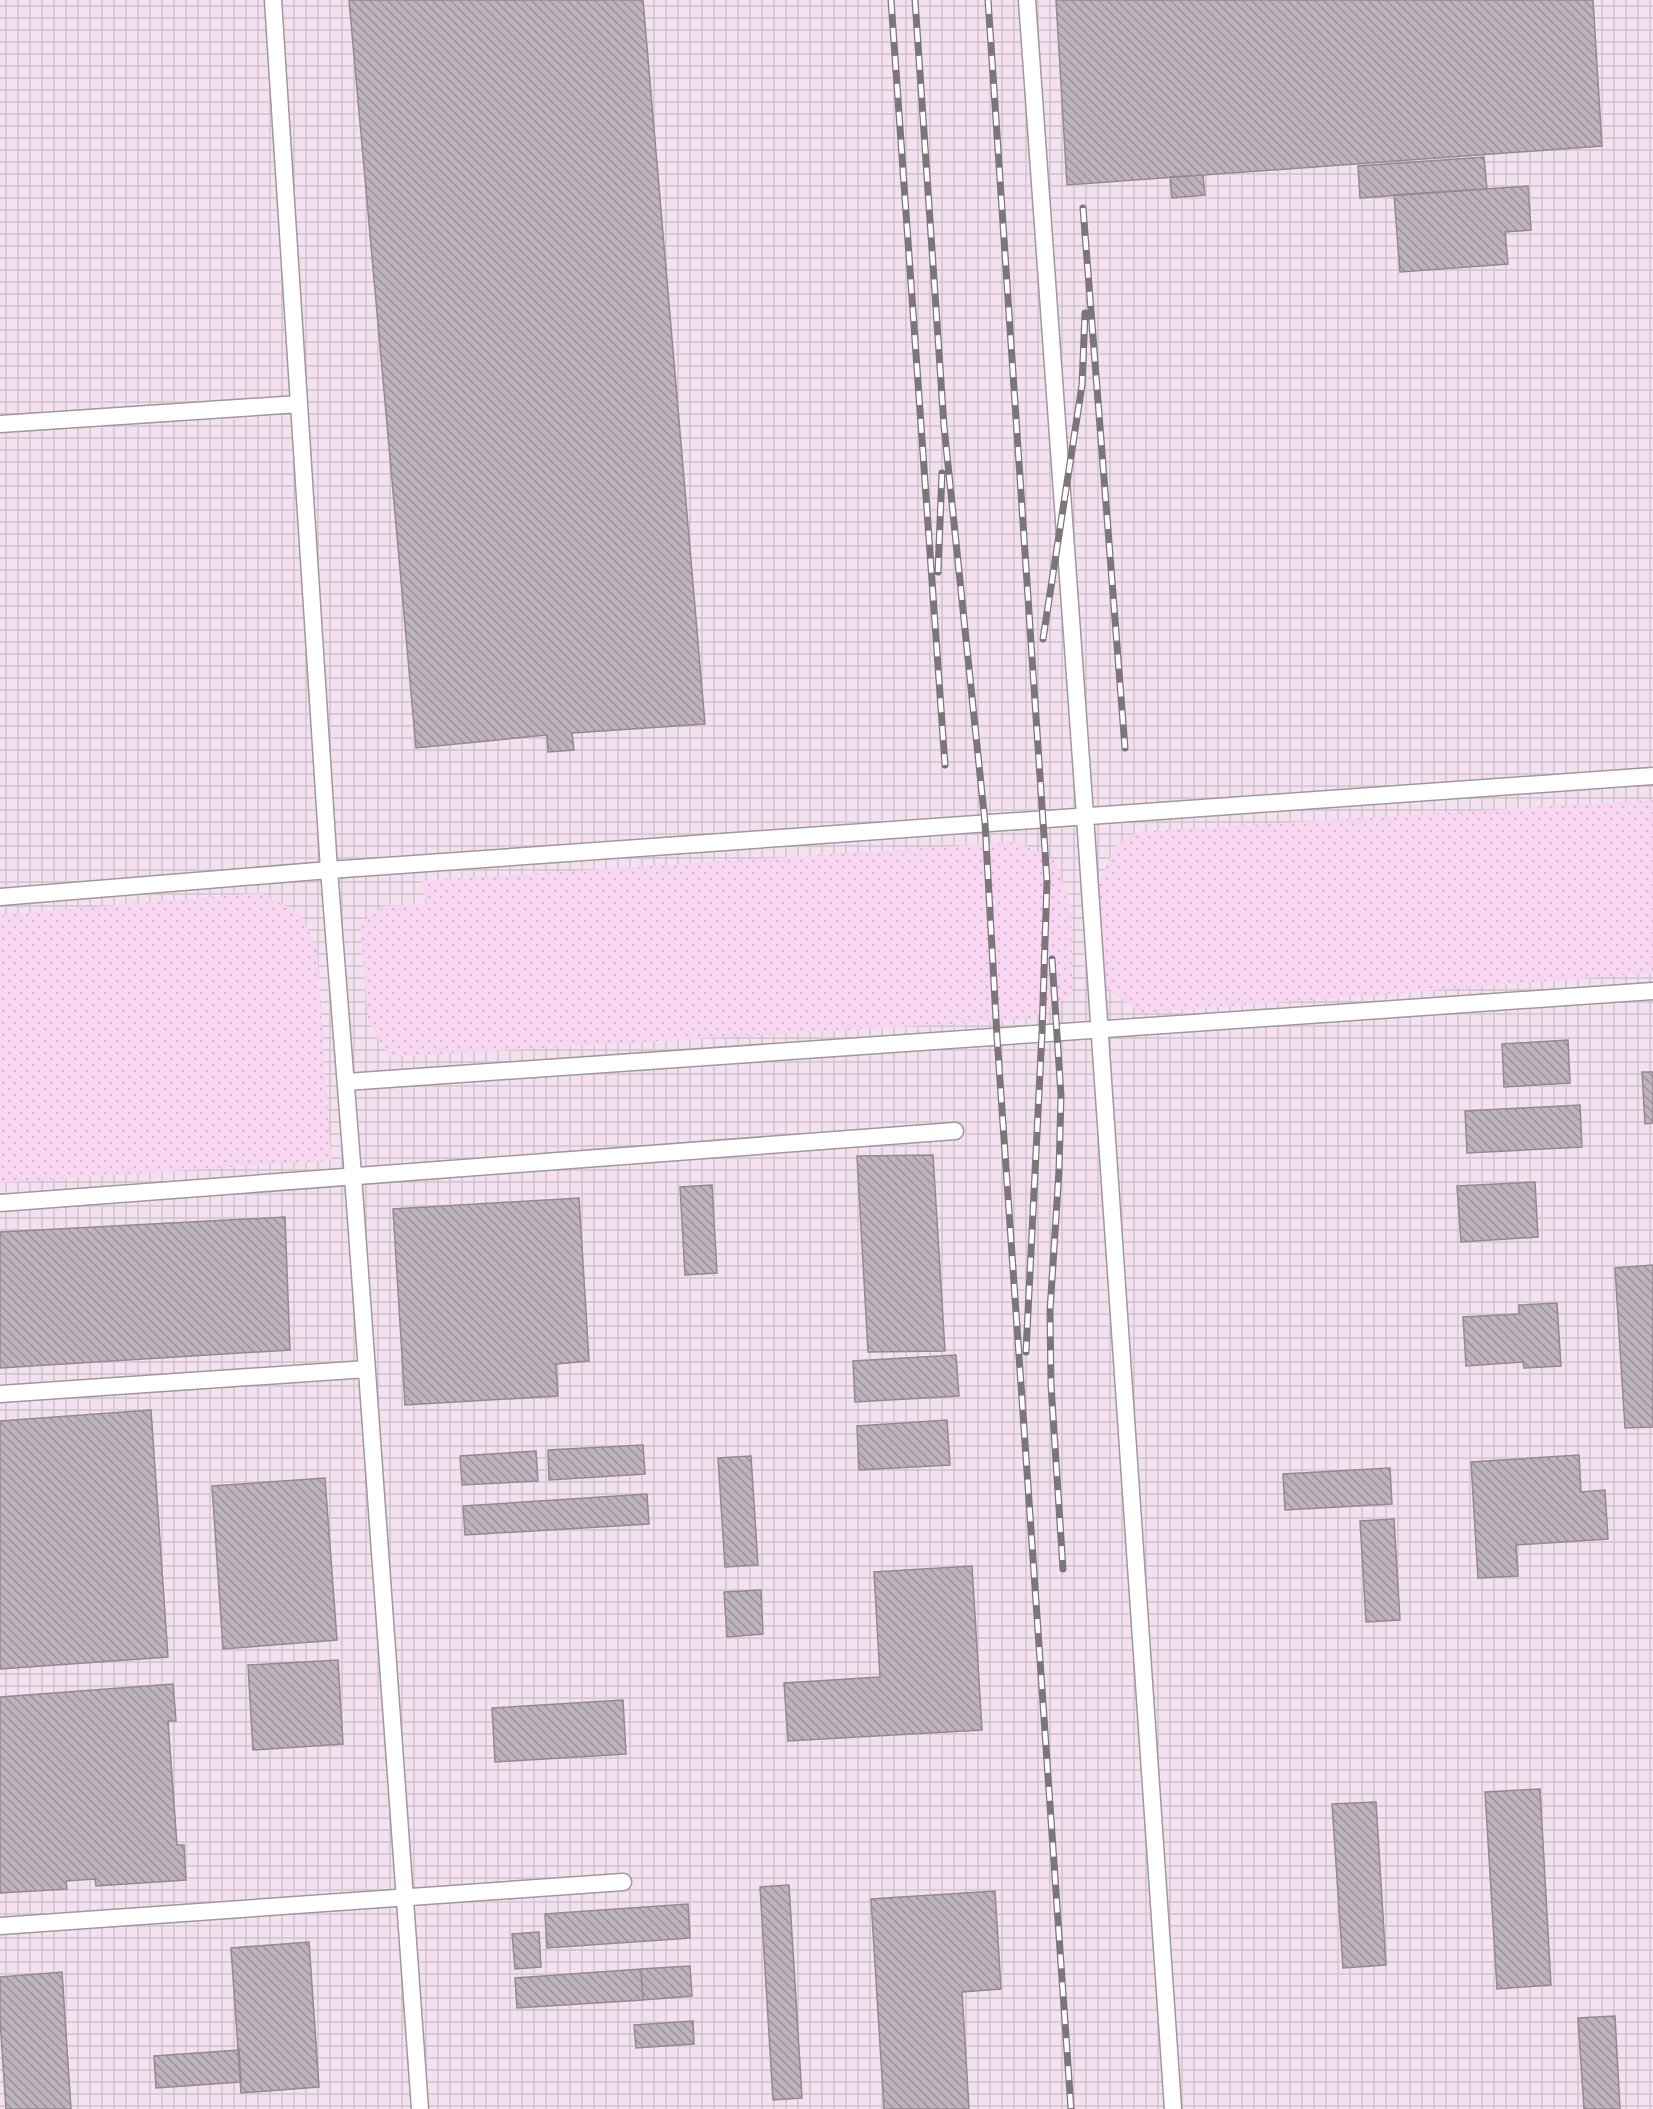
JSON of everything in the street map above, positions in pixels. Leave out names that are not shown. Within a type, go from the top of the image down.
[{"type":"lane","points":[[273,0],[329,870],[420,2109]]},
{"type":"lane","points":[[1028,0],[1173,2109]]},
{"type":"lane","points":[[0,424],[299,404]]},
{"type":"lane","points":[[0,897],[329,870],[1653,776]]},
{"type":"lane","points":[[346,1082],[1653,991]]},
{"type":"lane","points":[[0,1203],[955,1131]]},
{"type":"lane","points":[[0,1394],[367,1370]]},
{"type":"lane","points":[[0,1926],[623,1882]]},
{"type":"shaded area","points":[[0,0],[1653,0],[1653,2109],[0,2109]]},
{"type":"shaded area","points":[[1653,800],[1653,973],[1141,1013],[1106,987],[1098,884],[1116,846],[1137,832]]},
{"type":"shaded area","points":[[1018,842],[1056,862],[1071,907],[1072,995],[1030,1019],[390,1057],[368,1021],[360,923],[385,906],[427,904],[421,881]]},
{"type":"shaded area","points":[[260,893],[300,913],[317,949],[331,1160],[0,1183],[0,915]]},
{"type":"building","points":[[349,0],[643,0],[705,724],[572,733],[574,750],[548,752],[547,735],[416,748]]},
{"type":"building","points":[[1056,0],[1593,0],[1602,146],[1067,185]]},
{"type":"building","points":[[1484,157],[1487,189],[1360,198],[1358,166]]},
{"type":"building","points":[[1203,175],[1205,195],[1172,198],[1170,177]]},
{"type":"building","points":[[1528,186],[1531,230],[1505,232],[1508,264],[1400,272],[1394,195]]},
{"type":"building","points":[[1568,1040],[1570,1083],[1504,1087],[1502,1044]]},
{"type":"building","points":[[1642,1072],[1653,1072],[1653,1123],[1645,1124]]},
{"type":"building","points":[[1580,1105],[1582,1147],[1467,1153],[1465,1111]]},
{"type":"building","points":[[933,1155],[945,1351],[868,1352],[857,1156]]},
{"type":"building","points":[[1535,1182],[1538,1237],[1461,1242],[1457,1186]]},
{"type":"building","points":[[712,1185],[717,1273],[685,1275],[680,1187]]},
{"type":"building","points":[[579,1198],[589,1361],[556,1364],[558,1396],[405,1405],[393,1209]]},
{"type":"building","points":[[285,1217],[290,1350],[0,1368],[0,1232]]},
{"type":"building","points":[[1653,1265],[1653,1427],[1625,1428],[1615,1268]]},
{"type":"building","points":[[1557,1303],[1561,1366],[1524,1368],[1523,1362],[1466,1366],[1463,1317],[1519,1314],[1519,1305]]},
{"type":"building","points":[[956,1355],[959,1396],[855,1402],[853,1361]]},
{"type":"building","points":[[151,1410],[168,1657],[0,1669],[0,1421]]},
{"type":"building","points":[[947,1420],[950,1465],[859,1470],[857,1426]]},
{"type":"building","points":[[643,1445],[645,1474],[549,1480],[548,1450]]},
{"type":"building","points":[[536,1451],[538,1481],[462,1485],[460,1456]]},
{"type":"building","points":[[1579,1455],[1581,1492],[1605,1490],[1608,1539],[1516,1545],[1518,1576],[1478,1578],[1471,1462]]},
{"type":"building","points":[[751,1456],[758,1565],[725,1567],[718,1458]]},
{"type":"building","points":[[1390,1468],[1392,1504],[1285,1510],[1283,1474]]},
{"type":"building","points":[[325,1478],[337,1640],[223,1649],[212,1486]]},
{"type":"building","points":[[647,1494],[649,1524],[465,1535],[463,1506]]},
{"type":"building","points":[[1394,1519],[1400,1620],[1366,1622],[1360,1521]]},
{"type":"building","points":[[972,1566],[982,1730],[788,1741],[784,1683],[880,1677],[874,1572]]},
{"type":"building","points":[[761,1590],[763,1634],[727,1637],[724,1592]]},
{"type":"building","points":[[338,1660],[343,1744],[253,1750],[248,1665]]},
{"type":"building","points":[[173,1684],[176,1721],[168,1721],[177,1845],[184,1845],[186,1880],[96,1886],[95,1879],[66,1881],[67,1889],[0,1893],[0,1697]]},
{"type":"building","points":[[623,1700],[626,1754],[495,1762],[492,1708]]},
{"type":"building","points":[[1540,1789],[1551,1985],[1497,1989],[1485,1792]]},
{"type":"building","points":[[1376,1802],[1386,1965],[1343,1968],[1332,1804]]},
{"type":"building","points":[[789,1885],[802,2098],[773,2100],[760,1887]]},
{"type":"building","points":[[995,1891],[1001,1989],[962,1992],[969,2109],[884,2109],[871,1899]]},
{"type":"building","points":[[688,1904],[690,1938],[547,1948],[545,1914]]},
{"type":"building","points":[[539,1932],[541,1967],[515,1969],[512,1934]]},
{"type":"building","points":[[309,1942],[319,2087],[241,2093],[231,1948]]},
{"type":"building","points":[[690,1966],[692,1996],[643,2000],[641,1969]]},
{"type":"building","points":[[641,1969],[643,2000],[517,2008],[515,1978]]},
{"type":"building","points":[[62,1972],[71,2109],[6,2109],[0,2019],[0,1977]]},
{"type":"building","points":[[1615,2016],[1620,2109],[1584,2109],[1578,2018]]},
{"type":"building","points":[[693,2021],[694,2044],[636,2048],[634,2025]]},
{"type":"building","points":[[239,2050],[241,2082],[156,2088],[154,2056]]},
{"type":"railway","points":[[891,0],[945,765]]},
{"type":"railway","points":[[915,0],[944,426],[985,823],[997,1037],[1071,2109]]},
{"type":"railway","points":[[988,0],[1047,881],[1026,1352]]},
{"type":"railway","points":[[1083,208],[1125,748]]},
{"type":"railway","points":[[1043,639],[1082,385],[1085,313]]},
{"type":"railway","points":[[938,572],[942,473]]},
{"type":"railway","points":[[1052,959],[1061,1095],[1059,1170],[1050,1311],[1051,1385],[1063,1569]]}]
